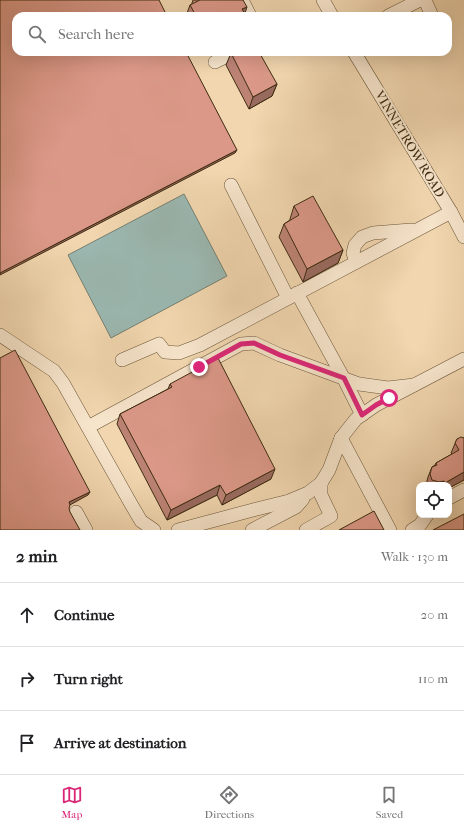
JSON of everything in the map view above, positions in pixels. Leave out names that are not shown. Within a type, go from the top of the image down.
[{"type":"street","points":[[242,0],[248,12]]},
{"type":"street","points":[[323,0],[330,12]]},
{"type":"street","points":[[396,12],[420,0]]},
{"type":"street","points":[[425,0],[430,12]]},
{"type":"street","points":[[215,62],[227,56]]},
{"type":"street","name":"VINNETROW ROAD","points":[[356,56],[451,212],[464,237]]},
{"type":"street","points":[[231,186],[292,296],[344,378],[362,415]]},
{"type":"street","points":[[122,360],[158,344],[165,352],[179,353],[200,345],[451,212]]},
{"type":"street","points":[[356,262],[353,253],[355,245],[362,238],[373,233],[415,230]]},
{"type":"street","points":[[0,335],[54,371],[63,383],[88,426],[141,521],[154,530]]},
{"type":"street","points":[[88,426],[241,344],[254,343],[280,355],[359,384],[388,388],[414,385]]},
{"type":"street","points":[[252,530],[296,507],[308,493],[321,483],[329,470],[341,438],[356,419],[376,405],[464,359]]},
{"type":"street","points":[[341,438],[391,529]]},
{"type":"street","points":[[306,530],[331,516],[321,495],[321,483]]},
{"type":"street","points":[[452,496],[464,490]]},
{"type":"street","points":[[178,530],[289,501],[308,493]]},
{"type":"street","points":[[76,512],[86,530]]},
{"type":"street","points":[[412,530],[420,525],[425,518]]},
{"type":"water","points":[[184,194],[227,276],[111,338],[68,255]]},
{"type":"building","points":[[0,0],[159,0],[165,12],[12,12],[12,56],[188,56],[237,150],[0,273]]},
{"type":"building","points":[[200,0],[243,0],[247,7],[242,9],[244,12],[194,12],[190,5]]},
{"type":"building","points":[[232,56],[261,56],[277,84],[253,97]]},
{"type":"building","points":[[313,196],[343,250],[307,269],[284,224],[299,215],[294,206]]},
{"type":"building","points":[[15,350],[90,492],[69,502],[70,512],[80,530],[0,530],[0,358]]},
{"type":"building","points":[[218,358],[275,469],[226,495],[220,485],[171,510],[120,414],[172,387],[170,384]]},
{"type":"building","points":[[461,437],[464,438],[464,472],[447,482],[432,480],[430,474],[432,467],[437,465],[436,463],[459,450],[455,443],[457,439]]},
{"type":"building","points":[[374,511],[384,530],[339,530]]},
{"type":"building","points":[[464,514],[464,530],[433,530]]},
{"type":"route","points":[[199,367],[241,344],[254,343],[280,355],[344,378],[362,415],[389,398]]}]
